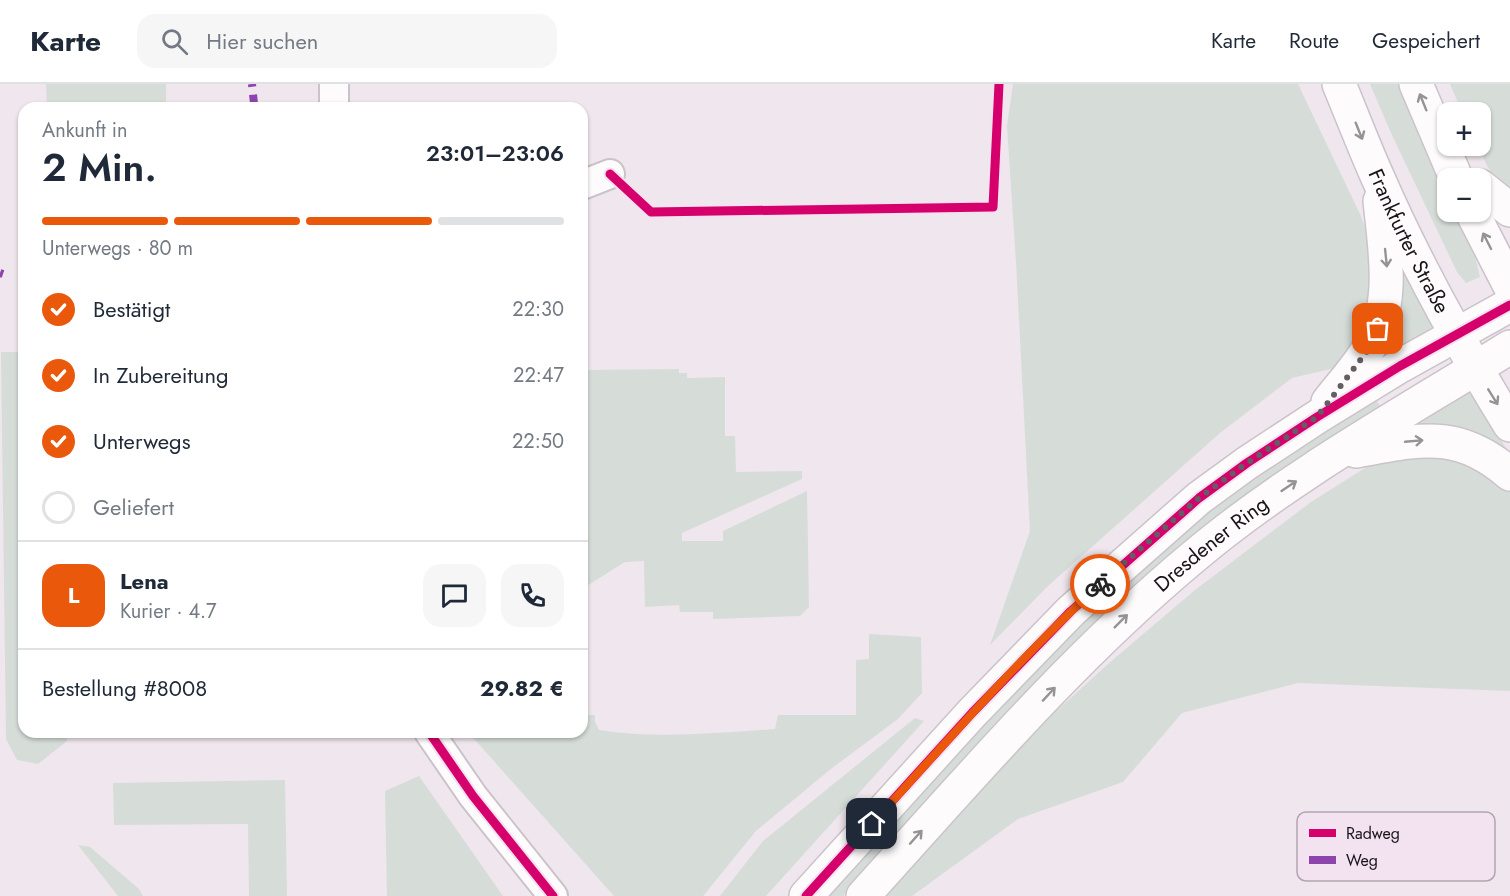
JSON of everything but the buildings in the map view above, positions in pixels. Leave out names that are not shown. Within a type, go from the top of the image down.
[{"type":"street","points":[[334,84],[334,102]]},
{"type":"street","name":"Frankfurter Straße","points":[[1339,84],[1378,178],[1456,334],[1510,425]]},
{"type":"street","points":[[1416,84],[1456,168]]},
{"type":"street","points":[[588,183],[610,174]]},
{"type":"street","points":[[1317,417],[1368,350],[1378,329],[1386,297],[1387,270],[1378,178]]},
{"type":"street","points":[[1491,195],[1510,210]]},
{"type":"street","points":[[1477,222],[1510,286]]},
{"type":"street","name":"Dresdener Ring","points":[[806,896],[972,713],[1071,611],[1199,498],[1317,417],[1456,334],[1510,305]]},
{"type":"street","name":"Dresdener Ring","points":[[862,896],[1079,662],[1137,605],[1193,556],[1246,515],[1336,455],[1510,347]]},
{"type":"street","points":[[1336,455],[1410,441],[1431,440],[1462,444],[1492,458],[1510,474]]},
{"type":"street","points":[[433,738],[473,796],[553,896]]},
{"type":"shaded area","points":[[46,84],[166,84],[166,102],[47,102]]},
{"type":"shaded area","points":[[1013,84],[1298,84],[1360,214],[1370,241],[1370,324],[1335,368],[1292,378],[1220,433],[1048,586],[990,645],[1030,531],[1007,126]]},
{"type":"shaded area","points":[[1370,84],[1400,84],[1437,171],[1437,222],[1460,222],[1474,252],[1480,277],[1466,283],[1457,272]]},
{"type":"shaded area","points":[[1450,84],[1510,84],[1510,195],[1496,183],[1491,168],[1488,168],[1482,156],[1491,156],[1491,102],[1458,102]]},
{"type":"shaded area","points":[[1405,275],[1435,329],[1379,361],[1398,279]]},
{"type":"shaded area","points":[[1,352],[18,352],[18,738],[67,738],[67,741],[38,764],[17,760],[6,739]]},
{"type":"shaded area","points":[[679,369],[679,373],[687,373],[687,378],[725,377],[725,436],[735,436],[736,472],[802,471],[802,479],[682,533],[682,541],[723,541],[723,531],[807,491],[809,607],[800,616],[713,619],[713,612],[680,612],[679,605],[645,607],[644,561],[625,562],[588,585],[588,370]]},
{"type":"shaded area","points":[[1470,389],[1509,453],[1407,426]]},
{"type":"shaded area","points":[[1375,398],[1382,409],[985,741],[843,896],[825,896],[978,729],[1081,621],[1230,492]]},
{"type":"shaded area","points":[[1459,452],[1510,486],[1510,691],[1298,683],[1182,713],[1123,782],[1018,819],[912,896],[881,896],[1007,756],[1109,663],[1195,590],[1311,502],[1376,461]]},
{"type":"shaded area","points":[[869,634],[921,637],[922,693],[898,719],[832,768],[756,831],[703,896],[614,896],[473,738],[588,738],[588,715],[595,715],[595,722],[599,730],[665,735],[775,729],[778,715],[856,715],[856,660],[869,659]]},
{"type":"shaded area","points":[[915,718],[924,721],[766,896],[720,896],[763,841]]},
{"type":"shaded area","points":[[419,776],[503,896],[387,896],[385,791]]},
{"type":"shaded area","points":[[285,780],[287,896],[249,896],[248,824],[114,825],[113,783]]},
{"type":"shaded area","points":[[78,845],[90,847],[139,889],[143,896],[118,896]]},
{"type":"marked path","points":[[252,84],[254,102]]},
{"type":"cycle path","points":[[610,174],[651,212],[993,207],[999,84]]},
{"type":"cycle path","points":[[806,896],[972,713],[1071,611],[1199,498],[1317,417],[1400,366],[1510,305]]},
{"type":"cycle path","points":[[433,738],[473,796],[553,896]]},
{"type":"way so far","points":[[1100,584],[1199,498],[1317,417],[1368,350],[1378,329]]},
{"type":"route","points":[[872,824],[972,713],[1100,584]]}]
